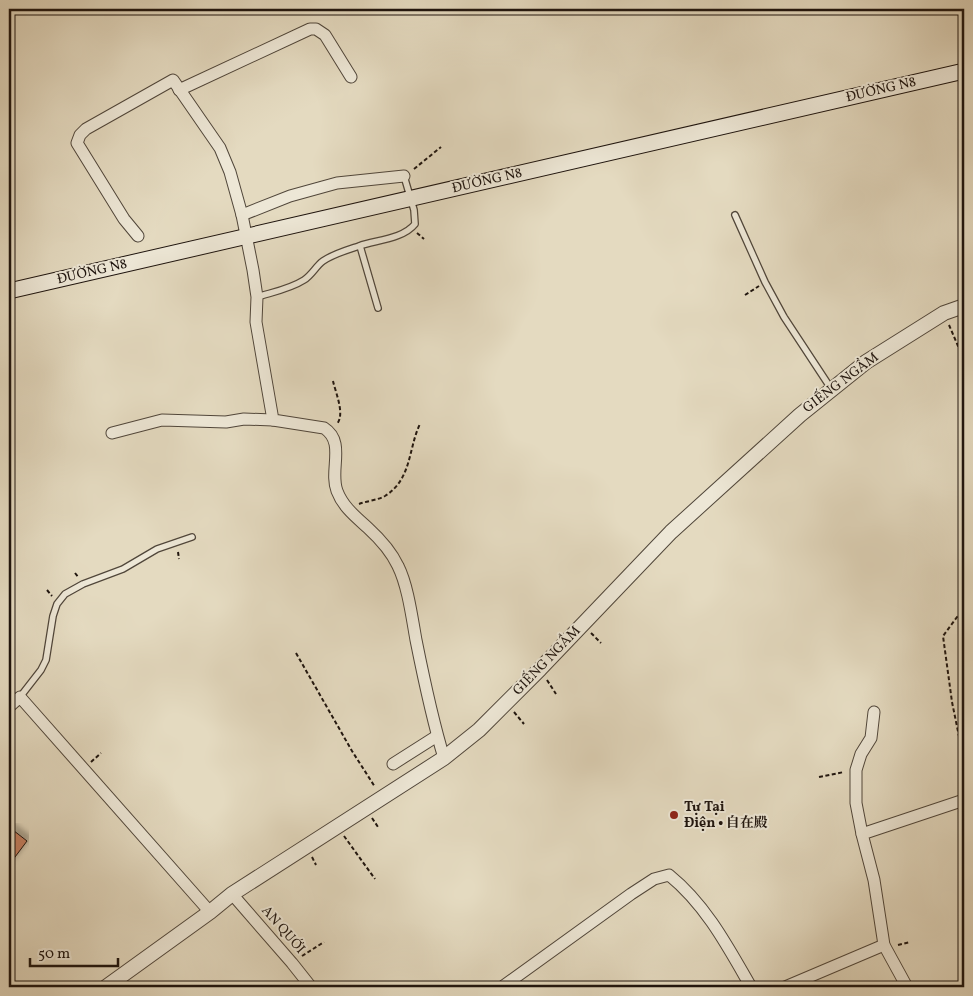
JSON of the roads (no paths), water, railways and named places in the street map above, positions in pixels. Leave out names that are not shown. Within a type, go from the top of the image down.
[{"type":"main road","name":"ĐƯỜNG N8","points":[[9,290],[964,71]]},
{"type":"street","points":[[962,9],[964,13]]},
{"type":"street","points":[[179,90],[310,29],[316,29],[325,35],[351,77]]},
{"type":"street","points":[[138,236],[124,218],[77,143],[80,135],[86,129],[173,80],[220,148],[230,172],[242,215],[257,297],[256,322],[274,420]]},
{"type":"street","points":[[242,215],[290,196],[337,183],[404,176]]},
{"type":"street","name":"GIẾNG NGẦM","points":[[109,986],[232,894],[444,758],[479,730],[671,532],[800,415],[866,362],[944,313],[964,306]]},
{"type":"street","points":[[112,433],[162,420],[226,422],[244,419],[274,420],[324,428],[330,432],[336,446],[333,478],[336,491],[344,506],[391,553],[400,569],[429,705],[444,758]]},
{"type":"street","points":[[9,707],[20,698],[210,912]]},
{"type":"street","points":[[874,712],[870,738],[861,754],[856,770],[856,802],[870,862],[884,945],[907,987]]},
{"type":"street","points":[[392,764],[437,736]]},
{"type":"street","points":[[862,834],[964,800]]},
{"type":"street","points":[[502,987],[631,894],[654,879],[668,875],[683,887],[717,928],[751,987]]},
{"type":"street","name":"AN QUỚI","points":[[232,894],[311,987]]},
{"type":"street","points":[[785,987],[884,945]]},
{"type":"lane","points":[[257,297],[293,286],[306,278],[322,261],[411,229],[415,224],[414,210],[404,176]]},
{"type":"lane","points":[[735,215],[765,282],[784,317],[832,390]]},
{"type":"lane","points":[[360,246],[378,308]]},
{"type":"lane","points":[[20,698],[41,670],[46,660],[53,616],[57,604],[65,594],[83,584],[123,569],[157,549],[192,537]]},
{"type":"place","name":"Tự Tại Điện • 自在殿","points":[[674,815]]}]
